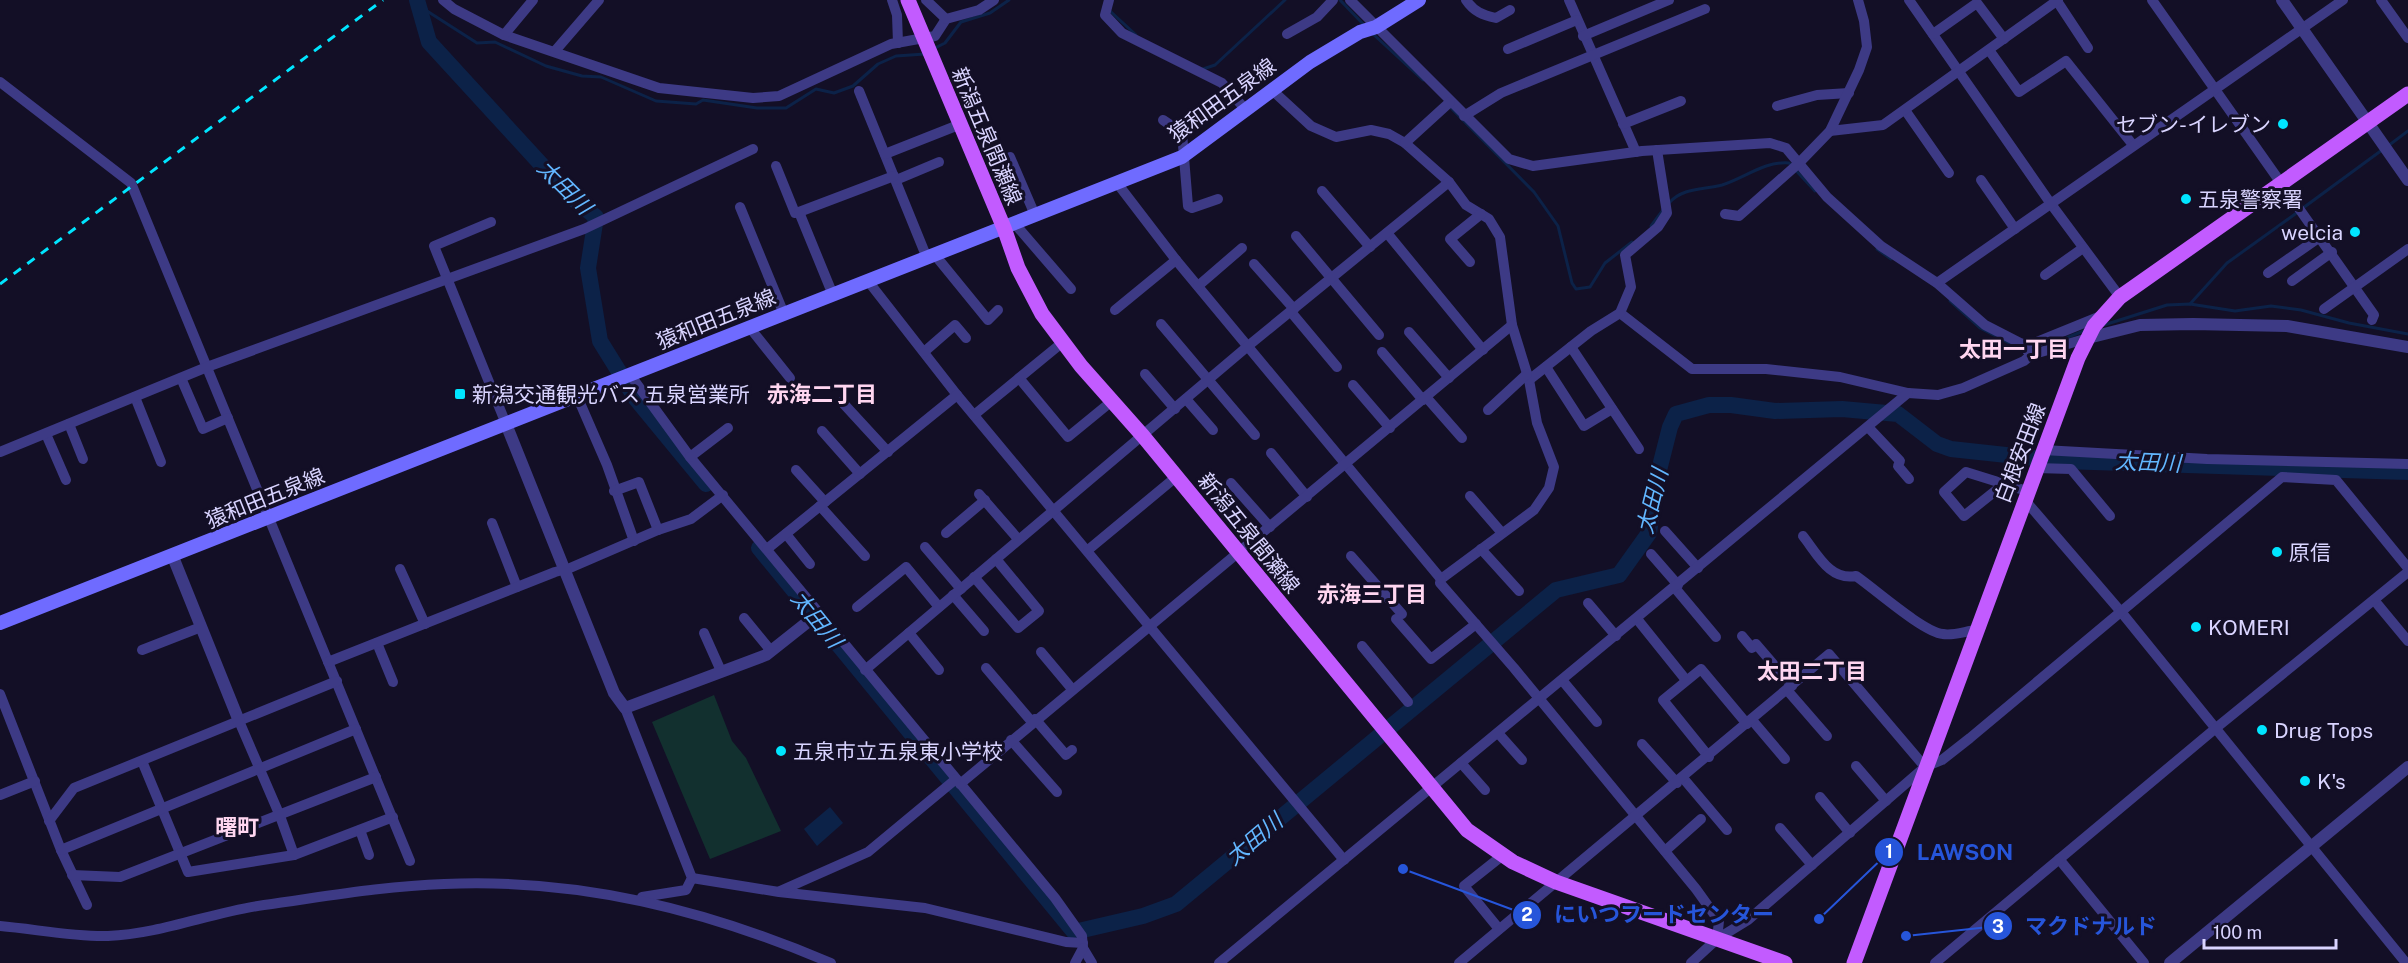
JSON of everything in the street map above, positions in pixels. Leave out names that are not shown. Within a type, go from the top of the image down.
[{"type":"main road","name":"新潟五泉間瀬線","points":[[908,0],[961,124],[1009,226],[1018,268],[1042,314],[1467,830],[1503,855],[1556,882],[1776,962]]},
{"type":"main road","name":"猿和田五泉線","points":[[0,623],[173,557],[1182,157],[1328,51],[1360,32],[1376,27],[1419,0]]},
{"type":"main road","name":"白根安田線","points":[[1854,963],[2036,468],[2088,338],[2101,316],[2120,297],[2408,94]]},
{"type":"street","points":[[443,0],[453,9],[504,34],[659,88],[753,98],[779,96],[859,57],[898,43],[925,40],[935,36],[946,19],[979,10],[994,0]]},
{"type":"street","points":[[504,34],[533,0]]},
{"type":"street","points":[[555,51],[599,0]]},
{"type":"street","points":[[892,0],[897,15],[898,43]]},
{"type":"street","points":[[926,0],[946,19]]},
{"type":"street","points":[[1109,0],[1105,15],[1122,33],[1222,84],[1246,110]]},
{"type":"street","points":[[1287,34],[1317,17],[1333,0]]},
{"type":"street","points":[[1350,0],[1509,159],[1533,166],[1657,150],[1770,143],[1786,148],[1827,197],[1881,246],[1937,283],[1985,326],[2022,344],[2031,355]]},
{"type":"street","points":[[1466,0],[1471,7],[1496,18],[1510,10]]},
{"type":"street","points":[[1569,0],[1636,152]]},
{"type":"street","points":[[1583,36],[1669,0]]},
{"type":"street","points":[[1725,214],[1739,216],[1799,163],[1830,131],[1849,93],[1867,47],[1864,21],[1858,0]]},
{"type":"street","points":[[1909,0],[2051,204],[2120,297]]},
{"type":"street","points":[[2152,0],[2281,185],[2332,252],[2353,287],[2374,315],[2372,320]]},
{"type":"street","points":[[2282,0],[2408,180]]},
{"type":"street","points":[[1937,283],[2343,0]]},
{"type":"street","points":[[2381,0],[2408,38]]},
{"type":"street","points":[[1830,131],[1883,125],[2058,1],[2088,48]]},
{"type":"street","points":[[1933,34],[1977,3],[2004,39]]},
{"type":"street","points":[[1464,116],[1501,93],[1704,9]]},
{"type":"street","points":[[1508,49],[1577,20]]},
{"type":"street","points":[[1989,50],[2019,92],[2066,61],[2133,145]]},
{"type":"street","points":[[0,82],[131,183],[410,861]]},
{"type":"street","points":[[859,91],[931,256],[988,320],[998,310]]},
{"type":"street","points":[[1273,91],[1311,126],[1336,137],[1371,130],[1389,134],[1405,143],[1449,182],[1466,205],[1489,219],[1500,237],[1512,325],[1528,377],[1537,423],[1554,467],[1549,488],[1534,510],[1441,579]]},
{"type":"street","points":[[1777,106],[1817,95],[1849,93]]},
{"type":"street","points":[[1623,124],[1681,101]]},
{"type":"street","points":[[1405,143],[1450,102]]},
{"type":"street","points":[[1905,110],[1949,173]]},
{"type":"street","points":[[1163,120],[1182,133],[1182,157],[1188,206],[1192,208],[1218,199]]},
{"type":"street","points":[[885,154],[961,124]]},
{"type":"street","points":[[0,452],[207,367],[589,227],[753,148]]},
{"type":"street","points":[[1488,410],[1528,377],[1546,367],[1620,313],[1631,287],[1625,255],[1659,227],[1666,207],[1657,150]]},
{"type":"street","points":[[1010,157],[1035,215]]},
{"type":"street","points":[[776,166],[795,213],[939,162]]},
{"type":"street","points":[[1981,180],[2015,229]]},
{"type":"street","points":[[865,670],[1248,346],[1449,182]]},
{"type":"street","points":[[1117,183],[1176,260],[1441,579],[1440,583],[1665,851],[1719,921],[1717,939]]},
{"type":"street","points":[[1322,191],[1370,247]]},
{"type":"street","points":[[740,207],[784,314]]},
{"type":"street","points":[[800,212],[833,295]]},
{"type":"street","points":[[1470,262],[1450,239],[1481,214]]},
{"type":"street","points":[[491,222],[434,246],[563,571],[614,693],[625,708],[692,878],[686,890],[636,898]]},
{"type":"street","points":[[1009,226],[1071,289]]},
{"type":"street","points":[[1387,233],[1483,350]]},
{"type":"street","points":[[1296,236],[1379,335]]},
{"type":"street","points":[[2268,273],[2320,237]]},
{"type":"street","points":[[1198,286],[1242,248]]},
{"type":"street","points":[[2045,275],[2084,248]]},
{"type":"street","points":[[2324,309],[2408,249]]},
{"type":"street","points":[[2292,281],[2332,252]]},
{"type":"street","points":[[1115,310],[1176,260]]},
{"type":"street","points":[[1254,264],[1337,367]]},
{"type":"street","points":[[868,281],[957,395],[1344,860]]},
{"type":"street","points":[[1620,313],[1692,369],[1776,370],[1840,377],[1908,393],[1938,395],[1963,388],[2024,361],[2031,355],[2140,325],[2287,326],[2408,347]]},
{"type":"street","points":[[2022,344],[2037,342],[2101,316]]},
{"type":"street","points":[[1161,324],[1255,435]]},
{"type":"street","points":[[924,352],[956,325],[966,338]]},
{"type":"street","points":[[779,892],[868,852],[1011,740],[1512,325]]},
{"type":"street","points":[[750,328],[790,378]]},
{"type":"street","points":[[1409,332],[1449,378]]},
{"type":"street","points":[[974,415],[1063,342]]},
{"type":"street","points":[[1571,347],[1639,449]]},
{"type":"street","points":[[1382,352],[1462,438]]},
{"type":"street","points":[[1546,367],[1584,426],[1612,409]]},
{"type":"street","points":[[1145,374],[1175,409]]},
{"type":"street","points":[[181,378],[203,429],[228,418]]},
{"type":"street","points":[[625,378],[767,549],[816,616],[865,670],[954,783],[1055,898],[1082,936],[1083,945],[1092,963]]},
{"type":"street","points":[[1019,378],[1068,437],[1112,401]]},
{"type":"street","points":[[1353,385],[1390,428]]},
{"type":"street","points":[[1219,963],[1908,393]]},
{"type":"street","points":[[767,549],[957,395]]},
{"type":"street","points":[[577,396],[607,465],[614,491],[634,541]]},
{"type":"street","points":[[135,397],[161,462]]},
{"type":"street","points":[[1186,399],[1213,430]]},
{"type":"street","points":[[842,402],[888,452]]},
{"type":"street","points":[[69,424],[83,459]]},
{"type":"street","points":[[1869,427],[1900,461],[1898,466],[1909,479]]},
{"type":"street","points":[[690,458],[728,428]]},
{"type":"street","points":[[822,431],[860,474]]},
{"type":"street","points":[[46,434],[66,480]]},
{"type":"street","points":[[2043,450],[2088,454],[2408,464]]},
{"type":"street","points":[[1271,453],[1307,497]]},
{"type":"street","points":[[2036,468],[2071,469],[2110,516]]},
{"type":"street","points":[[796,470],[866,556]]},
{"type":"street","points":[[2004,484],[1964,516],[1944,492],[1966,472],[2004,484],[2026,495],[2406,963]]},
{"type":"street","points":[[1088,550],[1176,477]]},
{"type":"street","points":[[1691,963],[1717,939],[1748,920],[1925,767],[1942,760],[1961,746],[2282,477],[2336,480],[2408,568]]},
{"type":"street","points":[[614,491],[639,482],[658,530]]},
{"type":"street","points":[[1231,483],[1270,527]]},
{"type":"street","points":[[328,663],[517,587],[563,571],[658,530],[691,519],[723,495]]},
{"type":"street","points":[[1470,496],[1502,533]]},
{"type":"street","points":[[946,533],[982,497],[1018,539]]},
{"type":"street","points":[[492,523],[517,587]]},
{"type":"street","points":[[1665,531],[1698,568]]},
{"type":"street","points":[[786,534],[810,564]]},
{"type":"street","points":[[1803,536],[1835,575],[1845,578],[1856,576],[1885,596],[1901,612],[1941,634],[1976,630]]},
{"type":"street","points":[[925,547],[984,631]]},
{"type":"street","points":[[1481,549],[1519,591]]},
{"type":"street","points":[[1651,554],[1716,637]]},
{"type":"street","points":[[1351,556],[1431,659],[1476,624]]},
{"type":"street","points":[[173,557],[294,855]]},
{"type":"street","points":[[974,577],[1018,628],[1039,611],[996,559]]},
{"type":"street","points":[[857,608],[906,567],[939,608]]},
{"type":"street","points":[[400,569],[425,624]]},
{"type":"street","points":[[1935,963],[2216,728],[2408,572]]},
{"type":"street","points":[[2374,600],[2408,641]]},
{"type":"street","points":[[1588,603],[1616,636]]},
{"type":"street","points":[[625,708],[771,651],[816,616]]},
{"type":"street","points":[[744,618],[771,651]]},
{"type":"street","points":[[1637,619],[1686,680]]},
{"type":"street","points":[[142,651],[201,627]]},
{"type":"street","points":[[704,633],[721,672]]},
{"type":"street","points":[[909,633],[939,670]]},
{"type":"street","points":[[1742,636],[1752,648],[1756,644],[1827,736]]},
{"type":"street","points":[[377,643],[393,682]]},
{"type":"street","points":[[1362,646],[1408,702]]},
{"type":"street","points":[[1041,652],[1072,689]]},
{"type":"street","points":[[1459,963],[1709,757],[1829,654],[1925,767]]},
{"type":"street","points":[[986,668],[1066,755],[1072,750]]},
{"type":"street","points":[[1709,757],[1663,700],[1701,669],[1785,759]]},
{"type":"street","points":[[1562,680],[1597,722]]},
{"type":"street","points":[[49,821],[74,788],[337,681]]},
{"type":"street","points":[[0,694],[49,821],[87,905]]},
{"type":"street","points":[[61,850],[356,729]]},
{"type":"street","points":[[1498,733],[1522,760]]},
{"type":"street","points":[[1011,740],[1057,792]]},
{"type":"street","points":[[1642,744],[1727,830]]},
{"type":"street","points":[[142,761],[188,872],[294,855],[393,817]]},
{"type":"street","points":[[1461,763],[1485,790]]},
{"type":"street","points":[[1856,766],[1886,801]]},
{"type":"street","points":[[2170,963],[2309,846],[2408,767]]},
{"type":"street","points":[[72,875],[120,877],[376,777]]},
{"type":"street","points":[[0,795],[35,781]]},
{"type":"street","points":[[1820,797],[1850,832]]},
{"type":"street","points":[[1665,851],[1701,819]]},
{"type":"street","points":[[1779,828],[1812,865]]},
{"type":"street","points":[[360,830],[369,855]]},
{"type":"street","points":[[1499,929],[1464,886],[1503,855]]},
{"type":"street","points":[[2059,859],[2144,963]]},
{"type":"street","points":[[692,878],[779,892],[925,908],[1083,945]]},
{"type":"street","points":[[0,926],[108,936],[135,933],[260,905],[444,884],[575,888],[636,898],[723,923],[831,963]]},
{"type":"street","points":[[1075,963],[1083,945]]},
{"type":"green space","points":[[714,695],[732,741],[746,758],[781,831],[710,859],[652,722]]},
{"type":"water","points":[[830,807],[843,823],[817,846],[804,829]]},
{"type":"waterway","name":"太田川","points":[[417,0],[429,42],[571,197],[596,217],[588,268],[600,341],[636,399],[706,484]]},
{"type":"waterway","points":[[422,0],[427,11],[477,43],[495,42],[546,66],[582,76],[601,77],[656,101],[696,104],[703,100],[757,108],[786,108],[816,89],[834,93],[853,86],[878,64],[896,56],[925,54]]},
{"type":"waterway","points":[[933,49],[945,43],[961,22],[990,13],[1009,0]]},
{"type":"waterway","points":[[1203,69],[1215,65],[1285,0]]},
{"type":"waterway","points":[[1340,0],[1366,27]]},
{"type":"waterway","points":[[1110,11],[1136,35]]},
{"type":"waterway","points":[[1373,34],[1423,80]]},
{"type":"waterway","points":[[1449,106],[1534,192],[1558,226],[1572,283],[1576,289],[1590,287],[1605,263],[1632,242]]},
{"type":"waterway","points":[[2388,146],[2408,131]]},
{"type":"waterway","points":[[2303,208],[2382,150]]},
{"type":"waterway","points":[[1669,203],[1681,194],[1722,185],[1763,167],[1780,163],[1789,163],[1815,191]]},
{"type":"waterway","points":[[1651,226],[1663,210]]},
{"type":"waterway","points":[[2190,304],[2227,263],[2298,212]]},
{"type":"waterway","points":[[1877,249],[1891,259]]},
{"type":"waterway","points":[[1950,301],[1980,328],[2015,346]]},
{"type":"waterway","points":[[2104,325],[2167,305],[2190,304],[2235,311],[2271,306],[2301,310],[2349,323],[2408,334]]},
{"type":"waterway","points":[[2051,344],[2086,330]]},
{"type":"waterway","name":"太田川","points":[[759,548],[1074,932],[1143,916],[1176,904],[1556,590],[1619,575],[1649,533],[1657,478],[1670,427],[1676,414],[1709,405],[1731,405],[1775,411],[1842,409],[1898,414],[1937,444],[1951,449],[2062,461],[2408,472]]},
{"type":"railway","points":[[0,284],[383,0]]},
{"type":"place","name":"セブン-イレブン","points":[[2283,124]]},
{"type":"place","name":"五泉警察署","points":[[2186,199]]},
{"type":"place","name":"welcia","points":[[2355,232]]},
{"type":"place","name":"新潟交通観光バス 五泉営業所","points":[[460,394]]},
{"type":"place","name":"原信","points":[[2277,552]]},
{"type":"place","name":"KOMERI","points":[[2196,627]]},
{"type":"place","name":"Drug Tops","points":[[2262,730]]},
{"type":"place","name":"五泉市立五泉東小学校","points":[[781,751]]},
{"type":"place","name":"K's","points":[[2305,781]]},
{"type":"place","name":"にいつフードセンター","points":[[1403,869]]},
{"type":"place","name":"LAWSON","points":[[1819,919]]},
{"type":"place","name":"マクドナルド","points":[[1906,936]]},
{"type":"district","name":"太田一丁目","points":[[2014,349]]},
{"type":"district","name":"赤海二丁目","points":[[822,394]]},
{"type":"district","name":"赤海三丁目","points":[[1372,594]]},
{"type":"district","name":"太田二丁目","points":[[1812,671]]},
{"type":"district","name":"曙町","points":[[237,827]]}]
